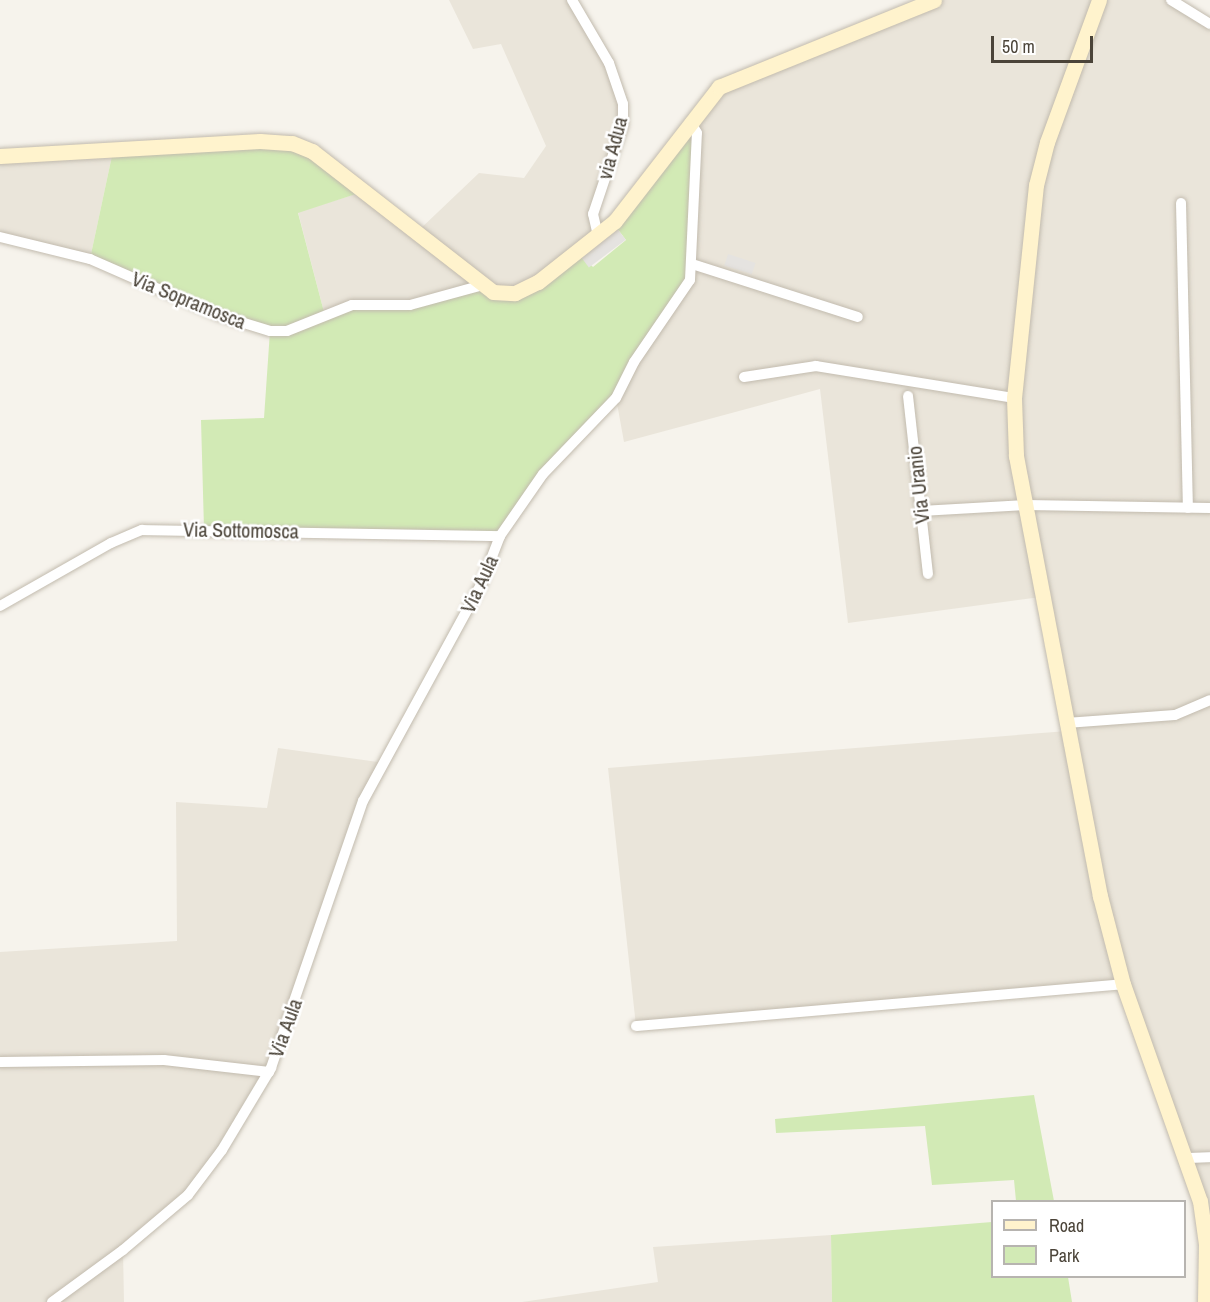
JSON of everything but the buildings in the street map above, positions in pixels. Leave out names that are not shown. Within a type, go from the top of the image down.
[{"type":"main road","points":[[0,156],[260,141],[292,143],[330,165],[483,285],[494,292],[515,293],[538,282],[598,235],[635,199],[690,122],[719,87],[733,79],[934,0]]},
{"type":"main road","points":[[1099,0],[1047,142],[1036,185],[1014,398],[1017,456],[1100,896],[1123,984],[1187,1158],[1200,1201],[1206,1244],[1205,1302]]},
{"type":"street","name":"via Adua","points":[[573,0],[609,63],[623,104],[622,125],[593,214],[598,235]]},
{"type":"street","points":[[1171,0],[1210,24]]},
{"type":"street","name":"Via Aula","points":[[52,1302],[123,1250],[188,1195],[222,1150],[268,1072],[363,801],[481,585],[500,536],[512,514],[543,474],[616,398],[634,362],[685,288],[692,264],[697,133],[690,122]]},
{"type":"street","points":[[1181,203],[1188,508]]},
{"type":"street","name":"Via Sopramosca","points":[[0,237],[90,259],[218,315],[270,331],[286,331],[352,305],[410,305],[483,285]]},
{"type":"street","points":[[692,264],[858,317]]},
{"type":"street","points":[[744,377],[816,366],[1014,398]]},
{"type":"street","name":"Via Uranio","points":[[908,396],[928,574]]},
{"type":"street","points":[[921,511],[1026,505],[1210,508]]},
{"type":"street","name":"Via Sottomosca","points":[[0,606],[111,543],[142,530],[500,536]]},
{"type":"street","points":[[1066,723],[1175,715],[1210,700]]},
{"type":"street","points":[[636,1026],[1123,984]]},
{"type":"street","name":"Via Aula","points":[[0,1062],[164,1060],[268,1072]]},
{"type":"street","points":[[1187,1158],[1210,1157]]},
{"type":"shaded area","points":[[449,0],[572,0],[609,63],[623,125],[593,214],[598,235],[538,282],[325,316],[298,212],[365,191],[417,232],[479,173],[524,178],[546,146],[501,44],[473,49]]},
{"type":"shaded area","points":[[934,0],[1173,0],[1210,23],[1210,1302],[1206,1244],[1123,984],[636,1026],[608,768],[1067,731],[1041,597],[848,623],[820,389],[624,442],[616,398],[690,122],[709,97]]},
{"type":"shaded area","points":[[113,151],[90,259],[0,237],[0,156]]},
{"type":"shaded area","points":[[613,223],[626,240],[589,267],[576,251]]},
{"type":"shaded area","points":[[728,254],[756,263],[752,274],[724,265]]},
{"type":"shaded area","points":[[278,748],[385,763],[363,801],[271,1068],[188,1195],[123,1250],[124,1302],[0,1302],[0,952],[177,941],[176,802],[267,808]]},
{"type":"shaded area","points":[[831,1235],[832,1302],[522,1302],[658,1282],[653,1247]]},
{"type":"green space","points":[[690,122],[697,133],[690,280],[616,398],[543,474],[500,536],[204,529],[201,420],[264,418],[270,331],[90,259],[113,151],[292,143],[365,191],[298,213],[325,316],[352,305],[385,307],[483,285],[515,293],[577,251],[593,267],[626,240],[613,223]]},
{"type":"green space","points":[[1034,1095],[1054,1200],[1016,1200],[1014,1180],[932,1185],[925,1126],[776,1133],[775,1119]]},
{"type":"green space","points":[[991,1222],[991,1278],[1068,1278],[1072,1302],[832,1302],[831,1235]]}]
